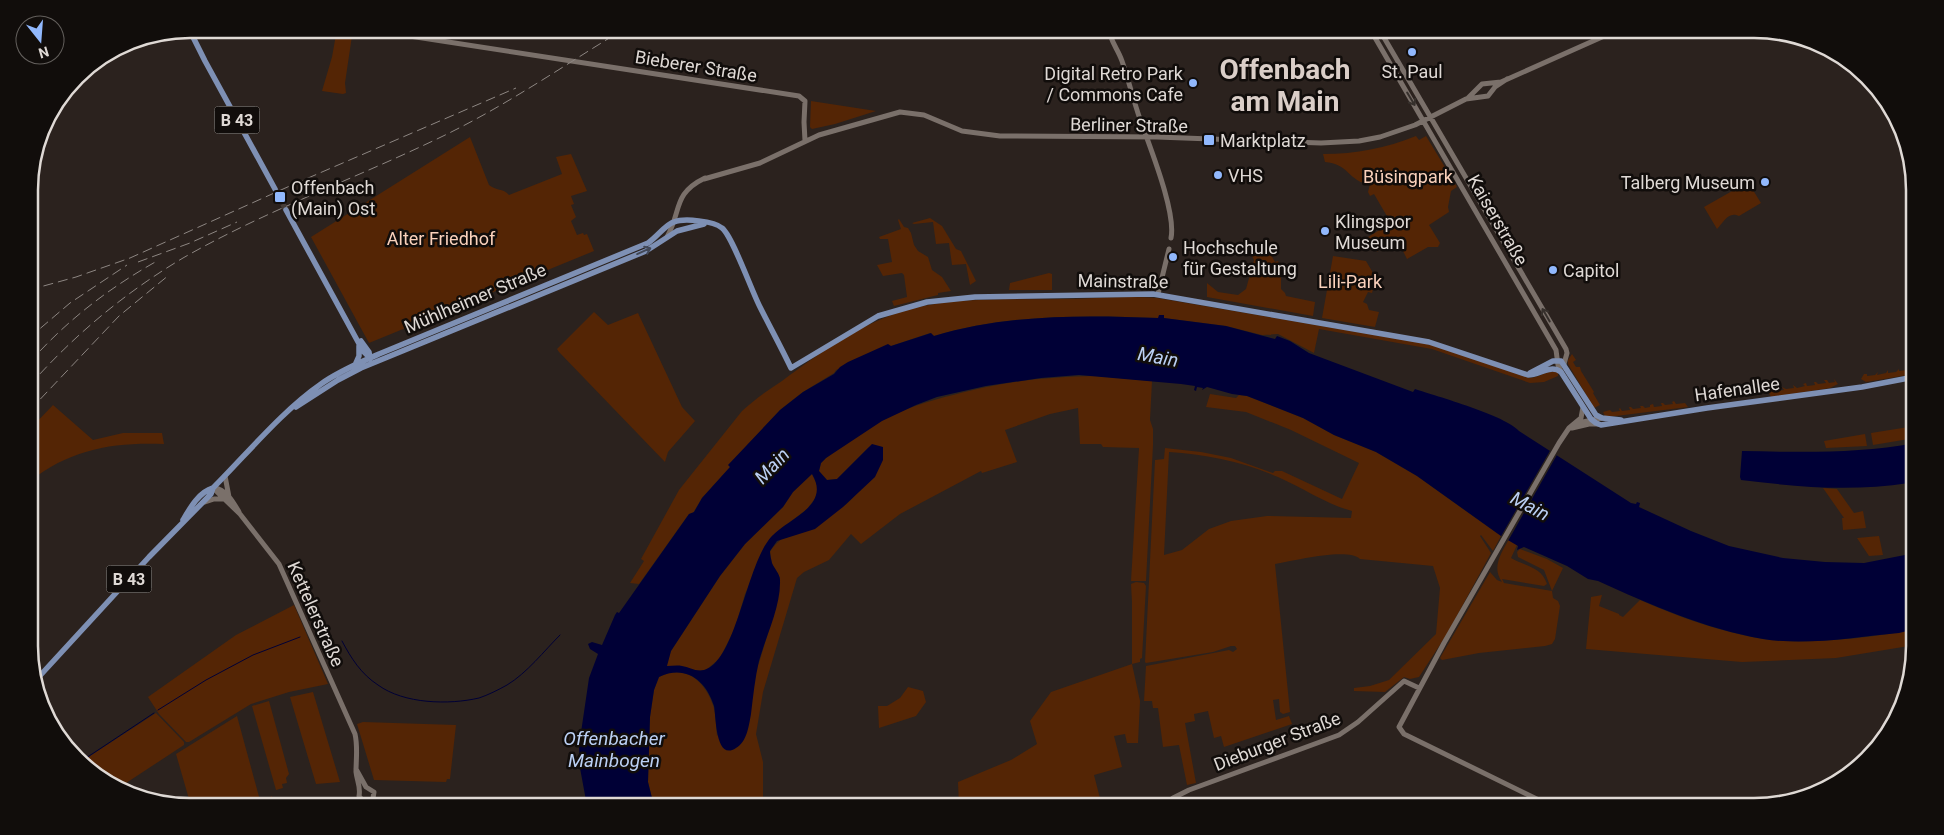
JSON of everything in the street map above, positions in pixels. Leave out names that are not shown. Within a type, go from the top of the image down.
[{"type":"main road","name":"B 43","points":[[190,38],[275,189]]},
{"type":"main road","name":"B 43","points":[[193,38],[204,61]]},
{"type":"main road","name":"Bieberer Straße","points":[[422,38],[799,96],[806,101],[805,141]]},
{"type":"main road","points":[[1110,38],[1121,58],[1155,160],[1172,224],[1171,238]]},
{"type":"main road","name":"Kaiserstraße","points":[[1375,38],[1592,419]]},
{"type":"main road","name":"Kaiserstraße","points":[[1384,38],[1524,274],[1567,351],[1567,356]]},
{"type":"main road","name":"Berliner Straße","points":[[1466,99],[1482,84],[1496,84],[1600,38]]},
{"type":"main road","points":[[1385,55],[1392,51]]},
{"type":"main road","name":"Berliner Straße","points":[[805,141],[892,113],[911,112],[962,131],[992,136],[1147,137],[1337,143],[1380,137],[1406,129],[1466,99],[1488,96],[1498,85],[1507,79]]},
{"type":"main road","points":[[670,236],[685,192],[693,184],[713,174],[774,156],[805,141]]},
{"type":"main road","points":[[286,210],[356,334],[369,352],[371,361]]},
{"type":"main road","points":[[674,222],[688,220],[711,223]]},
{"type":"main road","points":[[674,222],[682,229]]},
{"type":"main road","name":"Mühlheimer Straße","points":[[292,409],[371,361],[648,243],[674,222]]},
{"type":"main road","name":"Mainstraße","points":[[711,223],[718,225],[726,232],[759,306],[791,368],[878,316],[926,302],[975,297],[1158,294],[1429,342],[1521,373],[1534,375],[1546,370],[1560,360]]},
{"type":"main road","name":"Mühlheimer Straße","points":[[41,675],[179,525],[211,494],[213,488],[300,399],[321,384],[354,365],[371,361],[646,251],[682,229],[711,223]]},
{"type":"main road","points":[[1158,294],[1169,249]]},
{"type":"main road","points":[[356,334],[365,354],[371,361]]},
{"type":"main road","points":[[354,365],[359,356],[359,343]]},
{"type":"main road","points":[[1560,360],[1567,356]]},
{"type":"main road","points":[[1521,373],[1534,372],[1567,356]]},
{"type":"main road","name":"Kaiserstraße","points":[[1560,360],[1561,372],[1583,407],[1598,424]]},
{"type":"main road","name":"Mainstraße","points":[[1546,370],[1556,369],[1561,372]]},
{"type":"main road","name":"Hafenallee","points":[[1598,424],[1607,425],[1628,420],[1907,378]]},
{"type":"main road","points":[[1533,797],[1403,733],[1400,730],[1400,724],[1559,443],[1567,430],[1582,415],[1583,407]]},
{"type":"main road","name":"Kaiserstraße","points":[[1592,419],[1602,418]]},
{"type":"main road","name":"Hafenallee","points":[[1602,418],[1628,420]]},
{"type":"main road","points":[[1576,423],[1592,419]]},
{"type":"main road","points":[[1567,430],[1592,419]]},
{"type":"main road","points":[[202,503],[214,499],[226,499],[227,474]]},
{"type":"main road","name":"Mühlheimer Straße","points":[[179,525],[206,490],[213,488]]},
{"type":"main road","name":"Kettelerstraße","points":[[213,488],[240,514],[274,556],[284,573],[355,734],[357,750],[356,769],[364,789]]},
{"type":"main road","name":"Dieburger Straße","points":[[1175,797],[1189,790],[1339,735],[1358,722],[1404,681],[1419,688]]},
{"type":"main road","name":"Kettelerstraße","points":[[360,798],[359,794],[364,789],[371,788],[374,794],[373,798]]},
{"type":"green space","points":[[335,38],[352,38],[345,83],[346,93],[322,91]]},
{"type":"green space","points":[[811,101],[876,111],[812,129],[810,127]]},
{"type":"green space","name":"Büsingpark","points":[[1416,136],[1419,140],[1426,136],[1457,187],[1451,191],[1449,212],[1429,225],[1440,243],[1438,247],[1428,247],[1407,259],[1402,249],[1378,248],[1378,252],[1368,237],[1391,223],[1374,194],[1370,196],[1368,192],[1371,180],[1369,178],[1366,184],[1360,181],[1338,165],[1325,162],[1323,154],[1371,150]]},
{"type":"green space","name":"Alter Friedhof","points":[[470,137],[489,185],[509,195],[562,174],[556,157],[571,154],[587,191],[571,196],[574,204],[571,205],[576,217],[571,221],[577,235],[587,234],[594,251],[369,343],[311,237]]},
{"type":"green space","points":[[1748,182],[1761,203],[1739,216],[1729,216],[1717,229],[1704,207]]},
{"type":"green space","points":[[930,218],[942,226],[956,249],[961,251],[976,281],[970,285],[966,264],[952,265],[949,243],[936,244],[933,222],[912,223]]},
{"type":"green space","points":[[899,219],[911,233],[914,245],[918,251],[928,257],[932,270],[942,277],[951,291],[894,306],[892,301],[907,297],[904,275],[902,273],[883,276],[877,265],[892,262],[888,239],[880,239],[879,237],[901,229]]},
{"type":"green space","points":[[1250,246],[1262,246],[1268,250],[1275,262],[1278,261],[1281,270],[1281,289],[1286,296],[1315,302],[1313,316],[1207,297],[1207,283],[1218,292],[1238,295],[1246,289],[1254,260],[1248,248]]},
{"type":"green space","name":"Lili-Park","points":[[1333,256],[1366,261],[1376,278],[1372,293],[1368,292],[1363,302],[1367,304],[1369,310],[1379,312],[1375,327],[1322,318]]},
{"type":"green space","points":[[1049,273],[1052,274],[1052,290],[1009,290],[1010,283]]},
{"type":"green space","points":[[1157,298],[1433,345],[1529,378],[1554,371],[1558,372],[1558,376],[1544,382],[1530,383],[1432,349],[1319,329],[1314,353],[1278,334],[1262,335],[1226,326],[1163,318],[1164,316],[1159,318],[1102,316],[1017,320],[989,323],[934,336],[930,333],[891,346],[836,370],[780,410],[729,466],[702,498],[693,513],[689,514],[639,584],[630,583],[644,561],[641,559],[679,490],[742,411],[816,356],[851,334],[870,324],[909,309],[945,302],[995,299]]},
{"type":"green space","points":[[594,312],[608,325],[638,313],[682,407],[695,421],[668,452],[665,462],[557,349]]},
{"type":"green space","points":[[1572,354],[1576,360],[1573,362],[1576,367],[1580,367],[1600,405],[1594,408],[1568,364]]},
{"type":"green space","points":[[1899,369],[1899,371],[1907,370],[1907,375],[1866,382],[1861,379],[1864,374],[1867,374],[1867,376],[1875,375],[1878,372],[1877,375],[1886,373],[1888,370],[1888,373],[1896,372]]},
{"type":"green space","points":[[1097,376],[1152,381],[1150,420],[1153,429],[1153,445],[1146,581],[1131,581],[1139,448],[1080,444],[1078,408],[1050,414],[1005,430],[1017,462],[982,473],[981,471],[900,514],[861,544],[851,534],[829,560],[804,572],[797,578],[763,692],[756,734],[763,762],[763,798],[652,798],[648,782],[650,717],[654,690],[659,677],[677,672],[692,677],[699,682],[713,705],[717,736],[759,663],[775,609],[780,578],[772,564],[770,552],[777,543],[787,536],[835,512],[855,495],[869,447],[837,479],[827,480],[819,471],[821,463],[881,421],[925,403],[1007,383],[1059,377]]},
{"type":"green space","points":[[1834,379],[1838,384],[1830,388],[1771,397],[1767,390],[1774,388],[1776,391],[1784,390],[1782,387],[1786,389],[1794,388],[1793,385],[1797,388],[1805,386],[1803,384],[1806,383],[1807,386],[1815,385],[1814,382],[1818,384],[1826,383],[1824,380],[1827,380],[1829,383],[1835,382]]},
{"type":"green space","points":[[1210,394],[1236,398],[1239,395],[1247,396],[1303,418],[1334,435],[1376,452],[1417,476],[1501,536],[1493,551],[1480,536],[1491,553],[1447,634],[1419,677],[1410,679],[1404,677],[1385,692],[1354,691],[1354,688],[1370,686],[1389,680],[1436,634],[1440,588],[1433,566],[1360,559],[1344,554],[1275,564],[1290,712],[1283,714],[1280,712],[1279,699],[1273,700],[1276,720],[1289,716],[1292,724],[1224,747],[1221,736],[1214,738],[1208,711],[1194,714],[1195,721],[1185,723],[1196,783],[1187,785],[1179,745],[1163,747],[1158,708],[1153,708],[1152,701],[1144,701],[1146,666],[1229,650],[1233,652],[1237,649],[1235,646],[1231,646],[1213,652],[1145,662],[1155,460],[1164,459],[1165,448],[1231,458],[1273,473],[1275,471],[1282,471],[1342,499],[1359,463],[1291,430],[1246,412],[1206,407]],"holes":[[[1169,452],[1224,460],[1265,472],[1352,511],[1351,518],[1267,516],[1231,521],[1209,529],[1182,550],[1164,555]]]},
{"type":"green space","points":[[1674,401],[1676,404],[1685,403],[1688,407],[1616,416],[1605,416],[1603,412],[1610,410],[1612,412],[1620,411],[1620,408],[1622,411],[1630,410],[1629,407],[1633,409],[1643,406],[1645,408],[1653,404],[1654,407],[1662,406],[1661,403],[1665,405],[1673,404],[1672,402]]},
{"type":"green space","points":[[53,405],[93,440],[123,433],[162,433],[164,444],[127,444],[93,450],[61,461],[38,475],[38,421]]},
{"type":"green space","points":[[1907,427],[1907,439],[1873,445],[1871,433]]},
{"type":"green space","points":[[1865,434],[1867,446],[1826,448],[1824,441]]},
{"type":"green space","points":[[812,474],[817,485],[817,496],[807,509],[771,537],[745,594],[735,628],[720,658],[706,670],[697,671],[680,666],[666,666],[671,651],[720,576],[745,544],[783,507],[793,492]]},
{"type":"green space","points":[[1823,488],[1837,489],[1854,513],[1863,511],[1866,528],[1843,530],[1842,518],[1844,518]]},
{"type":"green space","points":[[1879,536],[1883,555],[1869,556],[1857,538]]},
{"type":"green space","points":[[1509,539],[1517,545],[1511,558],[1537,570],[1545,578],[1547,584],[1544,586],[1502,579],[1504,583],[1552,591],[1553,598],[1558,601],[1560,606],[1555,639],[1552,644],[1545,646],[1479,653],[1442,660],[1440,658],[1490,572],[1497,580],[1502,582],[1497,571],[1501,554]]},
{"type":"green space","points":[[1520,549],[1547,559],[1563,568],[1552,591],[1544,570],[1518,557],[1517,552]]},
{"type":"green space","points":[[1136,582],[1144,583],[1146,586],[1142,658],[1140,662],[1132,664],[1131,584]]},
{"type":"green space","points":[[1602,595],[1599,606],[1623,617],[1640,600],[1700,623],[1731,632],[1780,641],[1839,640],[1907,630],[1907,646],[1836,658],[1742,662],[1586,649],[1591,597]]},
{"type":"green space","points":[[294,605],[328,684],[289,692],[251,704],[189,742],[186,742],[159,714],[148,697],[236,635]]},
{"type":"green space","points":[[1132,664],[1140,701],[1138,743],[1127,743],[1125,734],[1114,736],[1122,767],[1094,775],[1100,797],[959,798],[958,782],[1011,760],[1037,744],[1030,721],[1051,692]]},
{"type":"green space","points":[[908,687],[923,691],[926,702],[916,716],[879,728],[878,706],[887,706],[900,698]]},
{"type":"green space","points":[[313,692],[340,782],[316,784],[290,697]]},
{"type":"green space","points":[[269,701],[289,774],[286,778],[287,783],[282,784],[283,788],[276,790],[252,706]]},
{"type":"green space","points":[[156,713],[184,742],[184,745],[126,783],[113,777],[87,758]]},
{"type":"green space","points":[[237,716],[259,798],[189,798],[176,754]]},
{"type":"green space","points":[[363,722],[456,725],[450,779],[447,779],[446,782],[374,780],[357,724]]},
{"type":"water","points":[[1159,315],[1164,315],[1164,318],[1226,326],[1275,339],[1277,336],[1290,341],[1309,353],[1413,392],[1415,389],[1454,401],[1501,419],[1631,503],[1640,503],[1639,507],[1729,546],[1783,558],[1825,562],[1864,563],[1907,555],[1907,631],[1848,639],[1797,642],[1741,635],[1699,623],[1598,581],[1588,579],[1567,566],[1524,547],[1517,550],[1518,546],[1417,476],[1376,452],[1334,435],[1303,418],[1247,396],[1207,387],[1202,390],[1203,388],[1197,387],[1196,391],[1194,390],[1195,386],[1181,384],[1079,375],[1041,378],[986,386],[937,397],[882,421],[826,458],[821,463],[819,471],[827,480],[837,479],[872,444],[883,447],[883,460],[875,477],[843,507],[815,529],[777,541],[770,551],[772,563],[780,578],[780,590],[776,610],[759,661],[749,723],[743,742],[729,751],[724,749],[718,736],[714,706],[706,689],[700,682],[686,674],[668,673],[659,677],[654,690],[650,717],[648,782],[652,798],[585,798],[580,768],[579,746],[589,678],[598,654],[590,649],[588,644],[592,642],[602,645],[615,615],[617,612],[619,613],[689,514],[694,512],[702,498],[730,467],[728,465],[780,410],[803,392],[834,374],[848,362],[888,344],[891,346],[931,333],[934,336],[989,323],[1045,318],[1102,316],[1158,318]],"holes":[[[812,474],[816,485],[816,495],[806,510],[779,529],[763,549],[733,631],[725,649],[715,663],[704,670],[667,666],[671,651],[720,576],[745,544],[783,507],[793,492]]]},
{"type":"water","points":[[1907,444],[1907,483],[1888,486],[1825,488],[1741,480],[1740,477],[1742,451],[1850,451]]},
{"type":"pier","points":[[1551,449],[1558,453],[1508,541],[1500,538]]},
{"type":"waterway","points":[[317,630],[324,627],[326,631]]},
{"type":"waterway","points":[[342,641],[349,654],[366,676],[389,691],[413,699],[454,702],[479,698],[507,685],[528,668],[560,635]]},
{"type":"waterway","points":[[158,710],[206,680],[253,655],[300,637]]},
{"type":"waterway","points":[[87,757],[154,713]]},
{"type":"tunnel","points":[[275,189],[286,210]]},
{"type":"railway","points":[[38,377],[64,349],[121,300],[183,258],[246,225],[463,126],[510,100],[610,38]]},
{"type":"railway","points":[[38,288],[76,277],[130,258],[292,185],[516,88]]},
{"type":"railway","points":[[138,262],[190,243],[237,222]]},
{"type":"railway","points":[[38,353],[89,306],[122,282],[157,261]]},
{"type":"railway","points":[[38,330],[70,303],[127,265]]},
{"type":"railway","points":[[38,402],[119,316],[169,275]]},
{"type":"place","name":"St. Paul","points":[[1412,52]]},
{"type":"place","name":"Digital Retro Park / Commons Cafe","points":[[1193,83]]},
{"type":"place","name":"Marktplatz","points":[[1209,140]]},
{"type":"place","name":"VHS","points":[[1218,175]]},
{"type":"place","name":"Talberg Museum","points":[[1765,182]]},
{"type":"place","name":"Offenbach (Main) Ost","points":[[280,197]]},
{"type":"place","name":"Klingspor Museum","points":[[1325,231]]},
{"type":"place","name":"Hochschule für Gestaltung","points":[[1173,257]]},
{"type":"place","name":"Capitol","points":[[1553,270]]},
{"type":"district","name":"Offenbach am Main","points":[[1285,85]]},
{"type":"water label","name":"Main","points":[[1158,357]]},
{"type":"water label","name":"Main","points":[[772,466]]},
{"type":"water label","name":"Main","points":[[1530,506]]},
{"type":"water label","name":"Offenbacher Mainbogen","points":[[614,749]]}]
